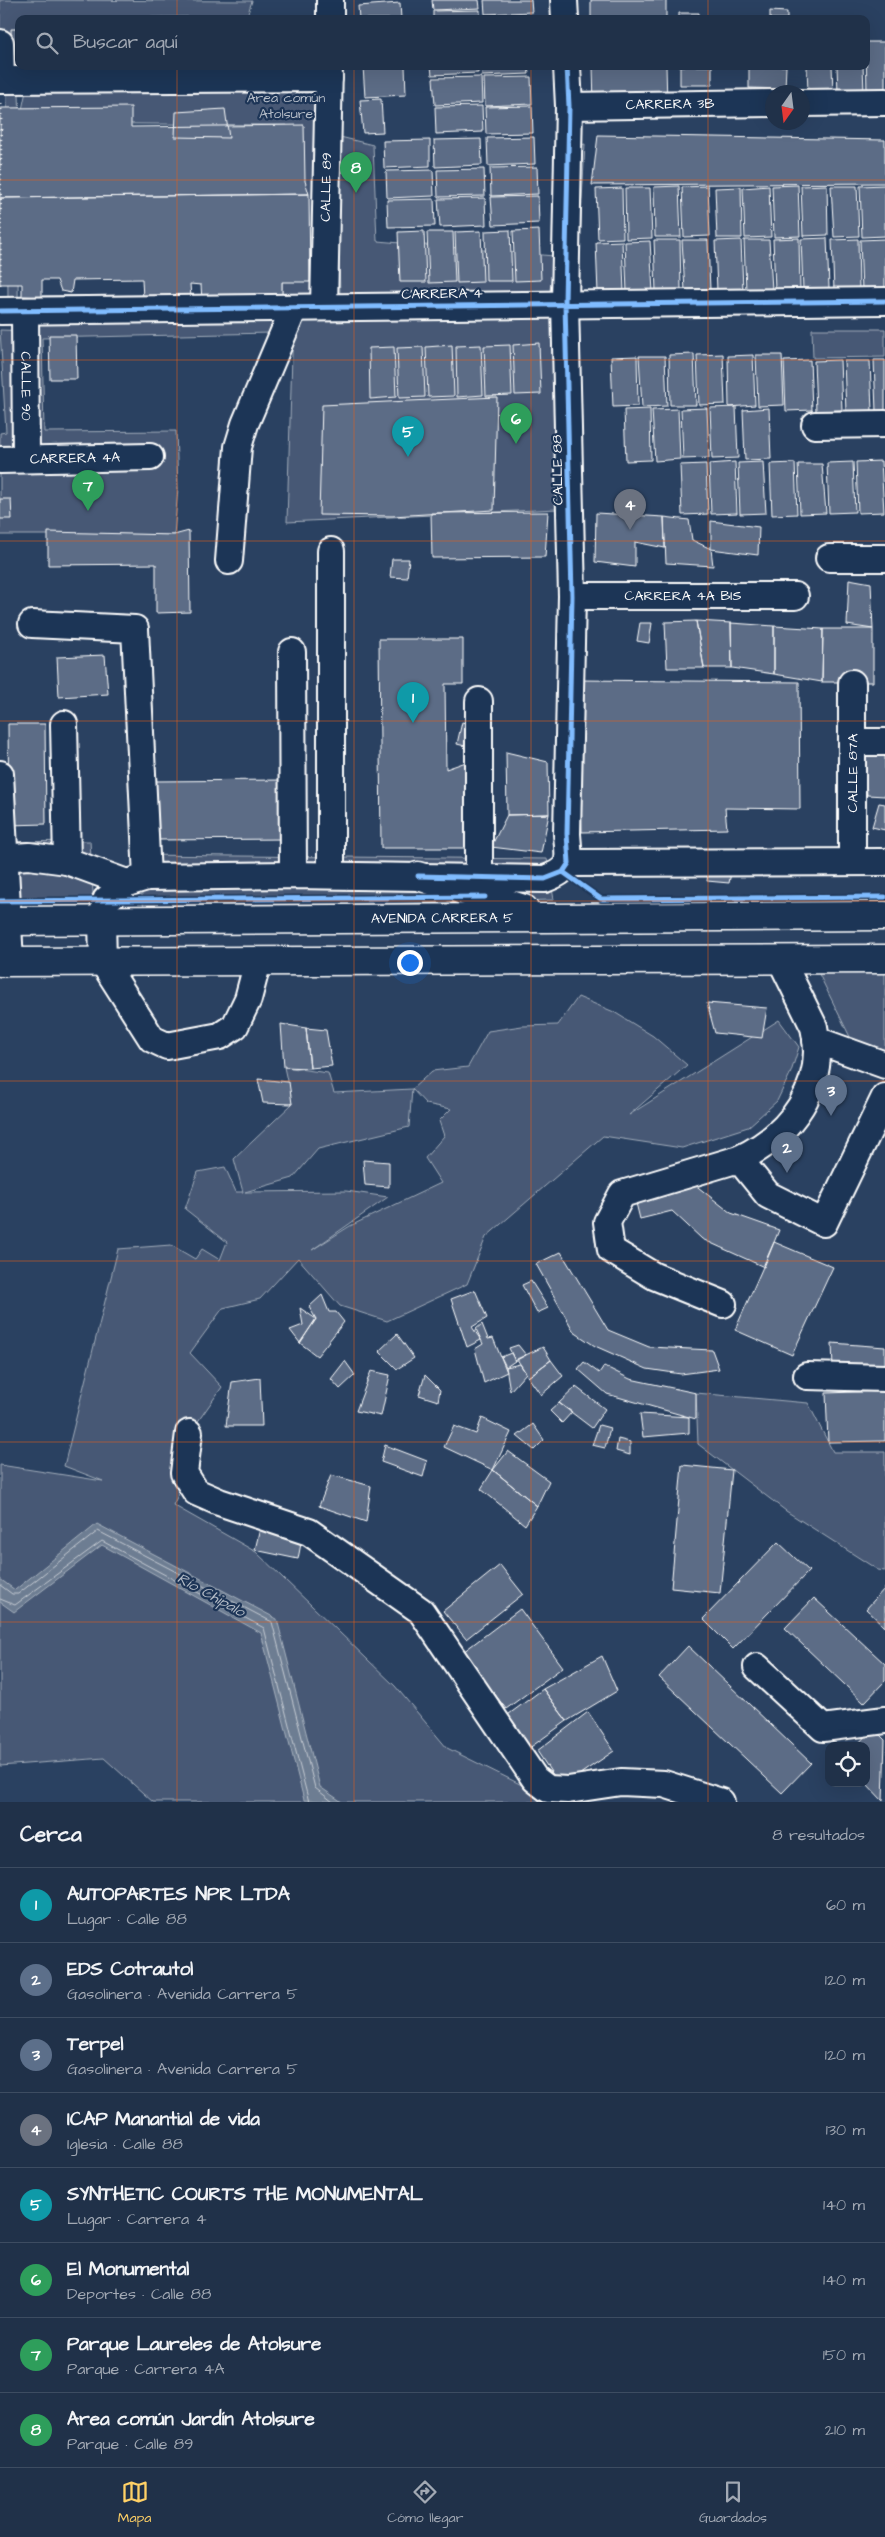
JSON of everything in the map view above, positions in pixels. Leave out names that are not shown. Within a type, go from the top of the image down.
[{"type":"main road","points":[[418,876],[547,917]]},
{"type":"main road","name":"AVENIDA CARRERA 5","points":[[4,921],[885,916]]},
{"type":"main road","points":[[5,962],[885,959]]},
{"type":"street","points":[[330,0],[330,15]]},
{"type":"street","points":[[564,0],[565,15]]},
{"type":"street","points":[[0,43],[1,80],[329,72]]},
{"type":"street","name":"CALLE 88","points":[[566,867],[572,596],[565,303],[569,106],[567,70]]},
{"type":"street","name":"CALLE 89","points":[[324,307],[329,72]]},
{"type":"street","points":[[810,103],[885,102]]},
{"type":"street","name":"CARRERA 3B","points":[[569,106],[765,104]]},
{"type":"street","name":"CARRERA 4","points":[[8,311],[565,303],[885,301]]},
{"type":"street","points":[[229,561],[238,448],[245,424],[294,308]]},
{"type":"street","name":"CALLE 90","points":[[8,311],[26,459]]},
{"type":"street","points":[[815,425],[885,424]]},
{"type":"street","name":"CARRERA 4A","points":[[0,460],[150,457]]},
{"type":"street","points":[[331,551],[331,876]]},
{"type":"street","points":[[829,558],[885,558]]},
{"type":"street","name":"CARRERA 4A BIS","points":[[572,596],[795,596]]},
{"type":"street","points":[[32,624],[135,630],[137,880]]},
{"type":"street","points":[[292,652],[293,874]]},
{"type":"street","name":"CALLE 87A","points":[[852,683],[852,862]]},
{"type":"street","points":[[479,701],[479,877]]},
{"type":"street","points":[[64,724],[67,861]]},
{"type":"street","points":[[853,742],[885,742]]},
{"type":"street","points":[[0,774],[5,962]]},
{"type":"street","points":[[2,858],[29,856],[67,861],[137,880],[293,874],[545,879],[566,867],[885,862]]},
{"type":"street","points":[[137,880],[106,900],[102,920],[103,962],[152,1040],[167,1046],[220,1036],[235,1026],[248,999],[258,961]]},
{"type":"street","points":[[723,1304],[654,1276],[612,1250],[607,1222],[622,1194],[739,1159],[755,1151],[780,1132],[801,1106],[814,1078],[817,1065],[816,1040],[814,1028],[781,960]]},
{"type":"street","points":[[816,1040],[885,1065]]},
{"type":"street","points":[[739,1159],[768,1195],[824,1223],[885,1097]]},
{"type":"street","points":[[807,1376],[885,1378]]},
{"type":"street","points":[[189,1433],[184,1473],[196,1492],[218,1502],[309,1532],[421,1612],[535,1779],[548,1789],[568,1790],[621,1782],[664,1784],[721,1802]]},
{"type":"street","points":[[757,1666],[822,1728],[885,1720]]},
{"type":"path","points":[[1,80],[8,311]]},
{"type":"green space","points":[[0,0],[252,1],[247,15],[15,15],[15,67],[0,69]]},
{"type":"green space","name":"Area común Atolsure","points":[[26,91],[315,91],[315,295],[271,333],[42,338],[44,432],[176,431],[178,488],[174,535],[0,535],[0,433],[6,432],[0,330],[34,331],[30,296],[282,294],[287,125],[19,123],[18,304],[8,302],[7,92],[19,95],[20,119]]},
{"type":"green space","points":[[336,136],[373,145],[377,241],[554,256],[555,151],[585,144],[579,258],[555,256],[548,303],[340,296]]},
{"type":"green space","points":[[551,315],[557,509],[287,522],[293,321]]},
{"type":"green space","points":[[812,329],[885,329],[885,357],[813,358]]},
{"type":"green space","points":[[90,841],[94,911],[0,909],[0,842]]},
{"type":"green space","points":[[136,855],[547,859],[554,900],[144,909]]},
{"type":"green space","points":[[817,970],[885,973],[885,1051],[875,1053],[852,1041]]},
{"type":"green space","points":[[578,997],[614,1012],[653,1036],[687,1065],[629,1115],[779,1020],[799,1047],[791,1072],[777,1101],[748,1127],[682,1148],[603,1136],[486,1237],[467,1284],[387,1321],[340,1306],[298,1258],[260,1299],[223,1308],[190,1353],[222,1387],[194,1427],[189,1473],[173,1505],[256,1552],[395,1686],[447,1748],[538,1793],[566,1802],[153,1802],[104,1758],[0,1766],[0,1465],[103,1481],[64,1466],[118,1249],[171,1245],[195,1259],[202,1249],[220,1260],[227,1242],[185,1209],[198,1172],[225,1167],[236,1192],[243,1192],[234,1159],[292,1104],[284,1067],[328,1073],[334,1093],[412,1089],[432,1071],[468,1067],[488,1031],[522,1026],[558,1025]],"holes":[[[412,1089],[426,1104],[451,1109],[439,1121],[444,1136],[425,1158],[441,1183],[350,1226],[312,1250],[388,1197],[346,1191],[245,1192],[293,1178],[318,1149],[409,1127]]]},
{"type":"green space","points":[[696,1393],[808,1403],[833,1452],[885,1452],[885,1571],[878,1570],[786,1511],[698,1444]]},
{"type":"water","name":"Río Chipalo","points":[[97,1524],[277,1619],[320,1787],[342,1802],[304,1800],[261,1633],[102,1545],[14,1612],[0,1602],[0,1579],[15,1590]]},
{"type":"building","points":[[432,0],[479,0],[480,8],[433,10]]},
{"type":"building","points":[[484,0],[531,0],[532,12],[485,14]]},
{"type":"building","points":[[591,0],[666,0],[666,15],[591,15]]},
{"type":"building","points":[[400,3],[401,15],[359,15],[358,6]]},
{"type":"building","points":[[480,10],[480,15],[433,15],[433,11]]},
{"type":"building","points":[[770,11],[787,12],[787,15],[770,15]]},
{"type":"building","points":[[679,13],[699,13],[699,15],[679,15]]},
{"type":"building","points":[[11,29],[15,29],[15,70],[12,70]]},
{"type":"building","points":[[870,42],[885,42],[885,92],[867,93],[867,70],[870,70]]},
{"type":"building","points":[[363,70],[405,70],[406,95],[365,97]]},
{"type":"building","points":[[431,70],[478,70],[478,73],[432,75]]},
{"type":"building","points":[[481,70],[528,70],[529,74],[482,76]]},
{"type":"building","points":[[593,70],[666,70],[667,104],[594,106]]},
{"type":"building","points":[[680,70],[712,70],[712,85],[680,85]]},
{"type":"building","points":[[749,70],[786,70],[785,85],[765,85],[765,88],[749,88]]},
{"type":"building","points":[[807,70],[832,70],[833,92],[810,93]]},
{"type":"building","points":[[837,70],[863,70],[864,92],[838,93]]},
{"type":"building","points":[[481,77],[482,103],[435,105],[433,78]]},
{"type":"building","points":[[531,77],[532,104],[485,106],[484,78]]},
{"type":"building","points":[[381,99],[383,132],[363,133],[360,100]]},
{"type":"building","points":[[482,106],[483,132],[436,134],[435,107]]},
{"type":"building","points":[[532,106],[533,133],[486,134],[485,107]]},
{"type":"building","points":[[131,107],[131,127],[304,125],[305,181],[309,194],[0,198],[0,108]]},
{"type":"building","points":[[225,109],[229,138],[175,137],[176,112]]},
{"type":"building","points":[[598,135],[885,140],[885,183],[592,185]]},
{"type":"building","points":[[534,137],[535,164],[488,166],[487,138]]},
{"type":"building","points":[[481,139],[482,165],[435,167],[434,140]]},
{"type":"building","points":[[430,140],[430,166],[384,168],[383,141]]},
{"type":"building","points":[[537,167],[538,194],[491,196],[490,168]]},
{"type":"building","points":[[484,169],[485,196],[438,197],[437,170]]},
{"type":"building","points":[[433,170],[434,196],[387,198],[386,171]]},
{"type":"building","points":[[798,185],[800,236],[774,237],[772,186]]},
{"type":"building","points":[[827,185],[828,235],[803,236],[801,186]]},
{"type":"building","points":[[885,185],[885,236],[862,237],[860,186]]},
{"type":"building","points":[[679,186],[681,237],[655,237],[654,187]]},
{"type":"building","points":[[708,186],[710,236],[684,237],[682,187]]},
{"type":"building","points":[[769,186],[771,237],[745,238],[743,188]]},
{"type":"building","points":[[831,186],[857,186],[859,236],[834,237]]},
{"type":"building","points":[[741,187],[742,238],[717,238],[715,188]]},
{"type":"building","points":[[622,188],[623,238],[598,239],[596,189]]},
{"type":"building","points":[[625,188],[650,188],[652,238],[626,239]]},
{"type":"building","points":[[309,194],[310,282],[282,282],[282,300],[202,301],[201,285],[190,284],[191,298],[143,299],[142,279],[73,280],[71,293],[61,291],[57,280],[42,280],[42,297],[22,296],[22,284],[0,284],[0,198]]},
{"type":"building","points":[[538,196],[539,223],[493,225],[491,197]]},
{"type":"building","points":[[485,198],[486,225],[440,227],[438,199]]},
{"type":"building","points":[[434,199],[435,226],[388,227],[387,200]]},
{"type":"building","points":[[510,230],[512,281],[486,281],[485,231]]},
{"type":"building","points":[[539,230],[541,280],[515,281],[513,231]]},
{"type":"building","points":[[424,231],[426,282],[400,282],[398,232]]},
{"type":"building","points":[[481,231],[483,282],[457,283],[455,232]]},
{"type":"building","points":[[427,232],[453,232],[455,282],[429,283]]},
{"type":"building","points":[[799,238],[800,289],[775,290],[773,239]]},
{"type":"building","points":[[827,238],[829,288],[803,289],[801,239]]},
{"type":"building","points":[[858,239],[859,290],[834,290],[832,240]]},
{"type":"building","points":[[885,239],[885,289],[862,290],[860,240]]},
{"type":"building","points":[[654,240],[680,240],[681,290],[656,291]]},
{"type":"building","points":[[682,240],[708,240],[710,290],[685,291]]},
{"type":"building","points":[[741,240],[743,290],[717,291],[715,241]]},
{"type":"building","points":[[744,240],[769,240],[772,290],[746,291]]},
{"type":"building","points":[[622,241],[624,292],[598,293],[596,242]]},
{"type":"building","points":[[650,241],[653,292],[627,292],[625,242]]},
{"type":"building","points":[[49,335],[76,335],[77,379],[50,379]]},
{"type":"building","points":[[539,343],[541,394],[515,395],[513,345]]},
{"type":"building","points":[[452,345],[454,396],[428,397],[426,347]]},
{"type":"building","points":[[481,345],[483,395],[457,397],[456,346]]},
{"type":"building","points":[[510,345],[512,395],[486,396],[484,346]]},
{"type":"building","points":[[394,347],[396,397],[370,399],[369,348]]},
{"type":"building","points":[[423,347],[425,397],[399,398],[397,348]]},
{"type":"building","points":[[694,354],[696,405],[670,405],[669,355]]},
{"type":"building","points":[[723,354],[725,404],[699,405],[697,355]]},
{"type":"building","points":[[753,355],[755,405],[729,407],[728,356]]},
{"type":"building","points":[[756,355],[782,355],[784,405],[758,406]]},
{"type":"building","points":[[637,356],[638,406],[613,407],[611,357]]},
{"type":"building","points":[[639,356],[665,356],[667,406],[642,407]]},
{"type":"building","points":[[810,360],[812,410],[786,411],[784,361]]},
{"type":"building","points":[[840,360],[842,410],[816,411],[814,361]]},
{"type":"building","points":[[874,360],[885,360],[885,410],[876,411]]},
{"type":"building","points":[[844,361],[870,361],[872,411],[846,412]]},
{"type":"building","points":[[497,397],[494,510],[392,516],[319,515],[322,405]]},
{"type":"building","points":[[736,407],[738,458],[712,459],[710,408]]},
{"type":"building","points":[[707,408],[709,458],[683,459],[681,409]]},
{"type":"building","points":[[769,408],[771,459],[745,460],[743,410]]},
{"type":"building","points":[[650,409],[651,460],[626,461],[624,410]]},
{"type":"building","points":[[678,409],[680,459],[655,461],[652,410]]},
{"type":"building","points":[[881,461],[884,512],[858,513],[856,462]]},
{"type":"building","points":[[735,462],[737,513],[711,514],[709,464]]},
{"type":"building","points":[[763,462],[766,513],[740,514],[738,463]]},
{"type":"building","points":[[853,462],[855,512],[829,513],[827,463]]},
{"type":"building","points":[[795,463],[797,514],[772,515],[770,464]]},
{"type":"building","points":[[706,464],[708,514],[682,515],[680,465]]},
{"type":"building","points":[[798,464],[822,464],[826,513],[800,514]]},
{"type":"building","points":[[0,499],[11,499],[12,519],[0,519]]},
{"type":"building","points":[[548,512],[545,557],[432,558],[431,513]]},
{"type":"building","points":[[596,513],[664,517],[665,548],[635,542],[635,567],[595,562]]},
{"type":"building","points":[[664,517],[689,520],[692,540],[711,549],[713,566],[666,563]]},
{"type":"building","points":[[711,521],[759,527],[758,555],[711,549]]},
{"type":"building","points":[[189,531],[190,612],[156,613],[156,564],[48,565],[48,532],[174,535]]},
{"type":"building","points":[[392,559],[409,559],[407,578],[390,577]]},
{"type":"building","points":[[849,579],[871,583],[873,629],[847,625]]},
{"type":"building","points":[[696,621],[731,623],[732,668],[704,668]]},
{"type":"building","points":[[696,621],[704,668],[667,668],[665,622]]},
{"type":"building","points":[[640,623],[652,623],[649,643],[637,641]]},
{"type":"building","points":[[731,623],[774,626],[774,674],[732,668]]},
{"type":"building","points":[[774,626],[823,629],[822,682],[774,674]]},
{"type":"building","points":[[823,629],[873,629],[873,682],[822,682]]},
{"type":"building","points":[[379,639],[463,639],[463,684],[445,684],[446,769],[466,762],[467,848],[381,848]]},
{"type":"building","points":[[105,655],[108,694],[59,697],[57,657]]},
{"type":"building","points":[[578,680],[799,682],[800,809],[725,808],[727,829],[582,832]]},
{"type":"building","points":[[462,722],[473,725],[469,747],[457,744]]},
{"type":"building","points":[[8,724],[45,724],[46,824],[9,825]]},
{"type":"building","points":[[864,750],[885,752],[885,796],[867,795]]},
{"type":"building","points":[[506,752],[548,762],[549,814],[507,815]]},
{"type":"building","points":[[285,780],[286,839],[155,840],[154,781]]},
{"type":"building","points":[[879,803],[885,804],[885,830],[872,827]]},
{"type":"building","points":[[549,814],[541,853],[491,847],[507,815]]},
{"type":"building","points":[[709,869],[731,873],[729,883],[707,881]]},
{"type":"building","points":[[707,1003],[767,1008],[762,1038],[715,1033]]},
{"type":"building","points":[[281,1024],[306,1028],[310,1068],[284,1067]]},
{"type":"building","points":[[306,1028],[326,1030],[332,1066],[310,1068]]},
{"type":"building","points":[[258,1079],[289,1082],[292,1104],[263,1103]]},
{"type":"building","points":[[363,1160],[389,1162],[389,1187],[365,1185]]},
{"type":"building","points":[[694,1184],[731,1213],[779,1230],[764,1267],[702,1239],[672,1211],[640,1219],[635,1199]]},
{"type":"building","points":[[774,1242],[833,1267],[792,1355],[735,1330]]},
{"type":"building","points":[[561,1252],[608,1330],[649,1347],[712,1350],[719,1369],[681,1374],[647,1369],[595,1346],[574,1332],[536,1264]]},
{"type":"building","points":[[531,1281],[548,1308],[537,1313],[522,1285]]},
{"type":"building","points":[[475,1290],[487,1318],[472,1327],[481,1340],[467,1347],[451,1299]]},
{"type":"building","points":[[322,1295],[329,1312],[336,1312],[344,1322],[317,1356],[300,1343],[316,1319],[309,1307]]},
{"type":"building","points":[[300,1308],[316,1319],[300,1343],[290,1330],[303,1325]]},
{"type":"building","points":[[482,1324],[488,1339],[493,1338],[507,1372],[484,1383],[475,1349],[483,1344],[476,1329]]},
{"type":"building","points":[[397,1334],[414,1358],[397,1369],[379,1351]]},
{"type":"building","points":[[832,1343],[885,1347],[885,1369],[833,1368]]},
{"type":"building","points":[[518,1345],[526,1355],[515,1361],[509,1348]]},
{"type":"building","points":[[543,1347],[551,1360],[528,1377],[517,1359]]},
{"type":"building","points":[[511,1353],[515,1361],[506,1367],[501,1357]]},
{"type":"building","points":[[551,1360],[563,1376],[541,1395],[528,1377]]},
{"type":"building","points":[[345,1361],[355,1375],[340,1389],[331,1379]]},
{"type":"building","points":[[584,1362],[599,1373],[604,1366],[630,1379],[696,1393],[696,1419],[607,1394],[578,1369]]},
{"type":"building","points":[[520,1364],[526,1373],[510,1391],[506,1367]]},
{"type":"building","points":[[371,1371],[390,1375],[381,1416],[356,1411]]},
{"type":"building","points":[[425,1375],[440,1390],[438,1401],[419,1395]]},
{"type":"building","points":[[260,1378],[262,1426],[226,1426],[232,1382]]},
{"type":"building","points":[[576,1387],[605,1409],[592,1428],[559,1403]]},
{"type":"building","points":[[885,1391],[885,1441],[828,1442],[826,1393]]},
{"type":"building","points":[[559,1403],[572,1412],[562,1423],[550,1411]]},
{"type":"building","points":[[640,1414],[689,1417],[689,1433],[643,1437]]},
{"type":"building","points":[[482,1418],[511,1432],[493,1470],[444,1447],[454,1426],[476,1434]]},
{"type":"building","points":[[533,1424],[544,1440],[534,1450],[517,1436]]},
{"type":"building","points":[[599,1425],[610,1428],[605,1448],[592,1445]]},
{"type":"building","points":[[618,1439],[630,1442],[630,1455],[616,1451]]},
{"type":"building","points":[[385,1445],[427,1461],[423,1477],[381,1462]]},
{"type":"building","points":[[508,1451],[549,1481],[537,1506],[493,1470]]},
{"type":"building","points":[[682,1465],[732,1470],[720,1593],[671,1588]]},
{"type":"building","points":[[493,1470],[537,1506],[525,1525],[481,1489]]},
{"type":"building","points":[[331,1475],[371,1486],[366,1522],[319,1506]]},
{"type":"building","points":[[261,1524],[303,1533],[298,1559],[255,1550]]},
{"type":"building","points":[[778,1542],[809,1571],[733,1649],[703,1619]]},
{"type":"building","points":[[500,1565],[523,1594],[466,1639],[443,1611]]},
{"type":"building","points":[[885,1588],[885,1627],[866,1609]]},
{"type":"building","points":[[814,1598],[885,1664],[885,1681],[864,1703],[785,1628]]},
{"type":"building","points":[[520,1609],[563,1667],[506,1709],[463,1652]]},
{"type":"building","points":[[688,1646],[811,1763],[782,1793],[659,1677]]},
{"type":"building","points":[[602,1656],[617,1691],[567,1721],[543,1689]]},
{"type":"building","points":[[543,1689],[567,1721],[528,1749],[505,1717]]},
{"type":"building","points":[[588,1712],[614,1751],[561,1787],[537,1751]]},
{"type":"building","points":[[873,1728],[885,1740],[883,1801],[870,1787],[870,1742],[860,1742]]},
{"type":"cycle path","points":[[563,872],[569,863],[567,834],[572,596],[565,303],[569,106],[567,70]]},
{"type":"cycle path","points":[[0,311],[885,301]]},
{"type":"cycle path","points":[[563,872],[601,899],[885,897]]},
{"type":"cycle path","points":[[418,876],[545,879],[563,872]]},
{"type":"cycle path","points":[[0,901],[485,897]]},
{"type":"place","name":"Area común Jardín Atolsure","points":[[356,193]]},
{"type":"place","name":"El Monumental","points":[[516,444]]},
{"type":"place","name":"SYNTHETIC COURTS THE MONUMENTAL","points":[[408,457]]},
{"type":"place","name":"Parque Laureles de Atolsure","points":[[88,511]]},
{"type":"place","name":"ICAP Manantial de vida","points":[[630,530]]},
{"type":"place","name":"AUTOPARTES NPR LTDA","points":[[413,723]]},
{"type":"place","name":"Terpel","points":[[831,1116]]},
{"type":"place","name":"EDS Cotrautol","points":[[787,1173]]}]
